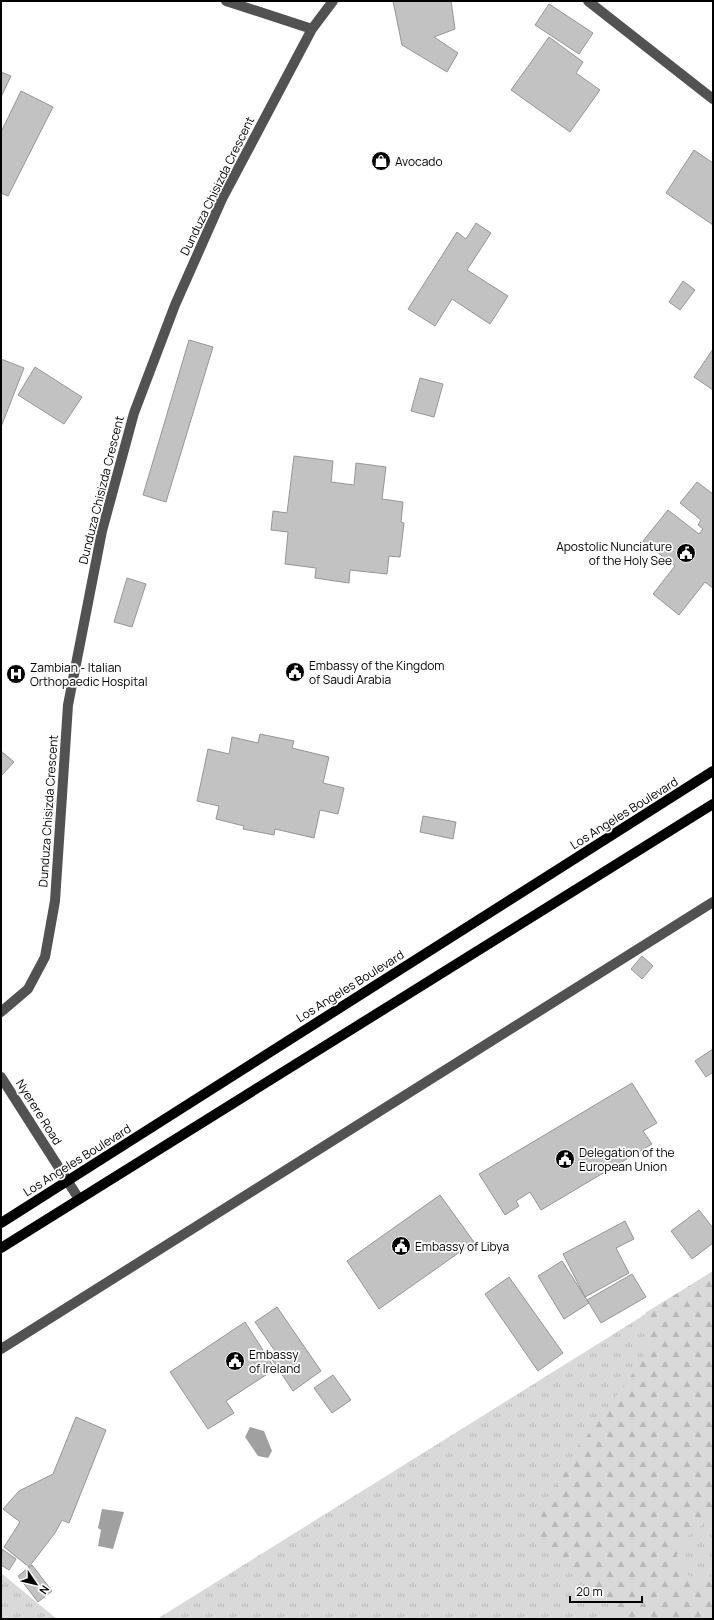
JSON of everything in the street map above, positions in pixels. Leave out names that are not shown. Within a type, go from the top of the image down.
[{"type":"main road","name":"Los Angeles Boulevard","points":[[1,1223],[713,771]]},
{"type":"main road","points":[[1,1248],[713,804]]},
{"type":"street","points":[[226,1],[312,29]]},
{"type":"street","name":"Dunduza Chisizda Crescent","points":[[1,1012],[28,989],[45,957],[55,901],[68,705],[102,530],[134,413],[175,305],[222,199],[312,29],[333,1]]},
{"type":"street","points":[[588,1],[713,99]]},
{"type":"street","points":[[1,1349],[713,902]]},
{"type":"street","name":"Nyerere Road","points":[[1,1077],[79,1199]]},
{"type":"green space","points":[[713,1271],[713,1516],[684,1539],[677,1555],[683,1573],[700,1580],[713,1577],[713,1619],[614,1619],[610,1605],[540,1546],[538,1527],[544,1508],[577,1449],[642,1361],[647,1343],[648,1324],[645,1313]]},
{"type":"green space","points":[[713,1272],[713,1619],[157,1619]]},
{"type":"green space","points":[[1,1573],[57,1619],[1,1619]]},
{"type":"shaded area","points":[[250,1427],[264,1431],[272,1451],[268,1458],[258,1456],[245,1437]]},
{"type":"shaded area","points":[[102,1509],[124,1512],[113,1549],[98,1546],[101,1530],[98,1528]]},
{"type":"building","points":[[393,1],[451,1],[455,29],[434,37],[458,53],[447,72],[402,45]]},
{"type":"building","points":[[549,4],[593,33],[579,54],[535,25]]},
{"type":"building","points":[[549,37],[583,62],[576,73],[600,90],[570,132],[511,90]]},
{"type":"building","points":[[1,72],[11,76],[1,97]]},
{"type":"building","points":[[21,91],[53,107],[8,196],[1,193],[1,132]]},
{"type":"building","points":[[694,150],[713,163],[713,225],[666,193]]},
{"type":"building","points":[[476,223],[491,233],[467,270],[508,296],[490,324],[452,299],[435,326],[408,309],[457,232],[466,239]]},
{"type":"building","points":[[683,281],[695,290],[680,310],[669,302]]},
{"type":"building","points":[[189,340],[213,347],[166,502],[143,495]]},
{"type":"building","points":[[713,349],[713,390],[694,377]]},
{"type":"building","points":[[1,359],[24,368],[1,427]]},
{"type":"building","points":[[35,367],[82,397],[64,424],[18,395]]},
{"type":"building","points":[[420,378],[443,384],[434,417],[411,411]]},
{"type":"building","points":[[294,456],[333,461],[331,482],[354,485],[356,463],[386,467],[382,499],[403,502],[401,522],[404,523],[400,557],[389,556],[387,574],[350,570],[349,583],[315,578],[316,568],[285,564],[288,532],[271,530],[273,511],[287,513]]},
{"type":"building","name":"Apostolic Nunciature of the Holy See","points":[[697,482],[713,494],[713,588],[705,582],[679,615],[653,594],[675,566],[643,541],[668,510],[699,534],[703,529],[698,525],[701,520],[680,503]]},
{"type":"building","points":[[127,578],[146,584],[132,627],[114,622]]},
{"type":"building","points":[[260,734],[294,741],[292,748],[329,757],[323,783],[344,788],[338,814],[320,810],[314,838],[275,829],[274,835],[243,829],[244,826],[216,819],[219,806],[197,801],[208,749],[229,754],[232,737],[258,743]]},
{"type":"building","points":[[1,751],[14,762],[1,776]]},
{"type":"building","points":[[423,816],[456,822],[453,839],[420,832]]},
{"type":"building","points":[[642,956],[653,966],[642,979],[631,969]]},
{"type":"building","points":[[713,1049],[713,1072],[706,1077],[695,1061]]},
{"type":"building","name":"Delegation of the European Union","points":[[632,1083],[657,1123],[643,1131],[652,1144],[541,1210],[530,1192],[516,1201],[519,1206],[505,1215],[479,1174]]},
{"type":"building","points":[[440,1195],[474,1242],[379,1309],[347,1261]]},
{"type":"building","points":[[699,1210],[713,1228],[713,1243],[692,1259],[671,1231]]},
{"type":"building","points":[[625,1221],[634,1239],[616,1248],[629,1273],[585,1297],[563,1254]]},
{"type":"building","points":[[562,1261],[589,1303],[564,1319],[538,1276]]},
{"type":"building","points":[[632,1274],[646,1297],[601,1323],[587,1300]]},
{"type":"building","points":[[509,1277],[563,1353],[538,1371],[485,1294]]},
{"type":"building","points":[[277,1307],[321,1371],[293,1391],[269,1355],[275,1351],[255,1322]]},
{"type":"building","points":[[245,1322],[275,1369],[226,1401],[234,1413],[208,1429],[170,1372]]},
{"type":"building","points":[[333,1375],[351,1400],[332,1413],[314,1388]]},
{"type":"building","points":[[76,1417],[106,1430],[69,1523],[62,1520],[55,1533],[29,1567],[4,1547],[20,1522],[3,1509],[19,1491],[53,1474]]},
{"type":"building","points":[[2,1549],[16,1559],[9,1570],[1,1565]]},
{"type":"building","points":[[32,1565],[52,1591],[38,1602],[18,1576]]},
{"type":"place","name":"Avocado","points":[[381,161]]},
{"type":"place","name":"Apostolic Nunciature of the Holy See","points":[[686,553]]},
{"type":"place","name":"Embassy of the Kingdom of Saudi Arabia","points":[[295,672]]},
{"type":"place","name":"Zambian - Italian Orthopaedic Hospital","points":[[16,674]]},
{"type":"place","name":"Delegation of the European Union","points":[[565,1159]]},
{"type":"place","name":"Embassy of Libya","points":[[401,1246]]},
{"type":"place","name":"Embassy of Ireland","points":[[235,1361]]}]
